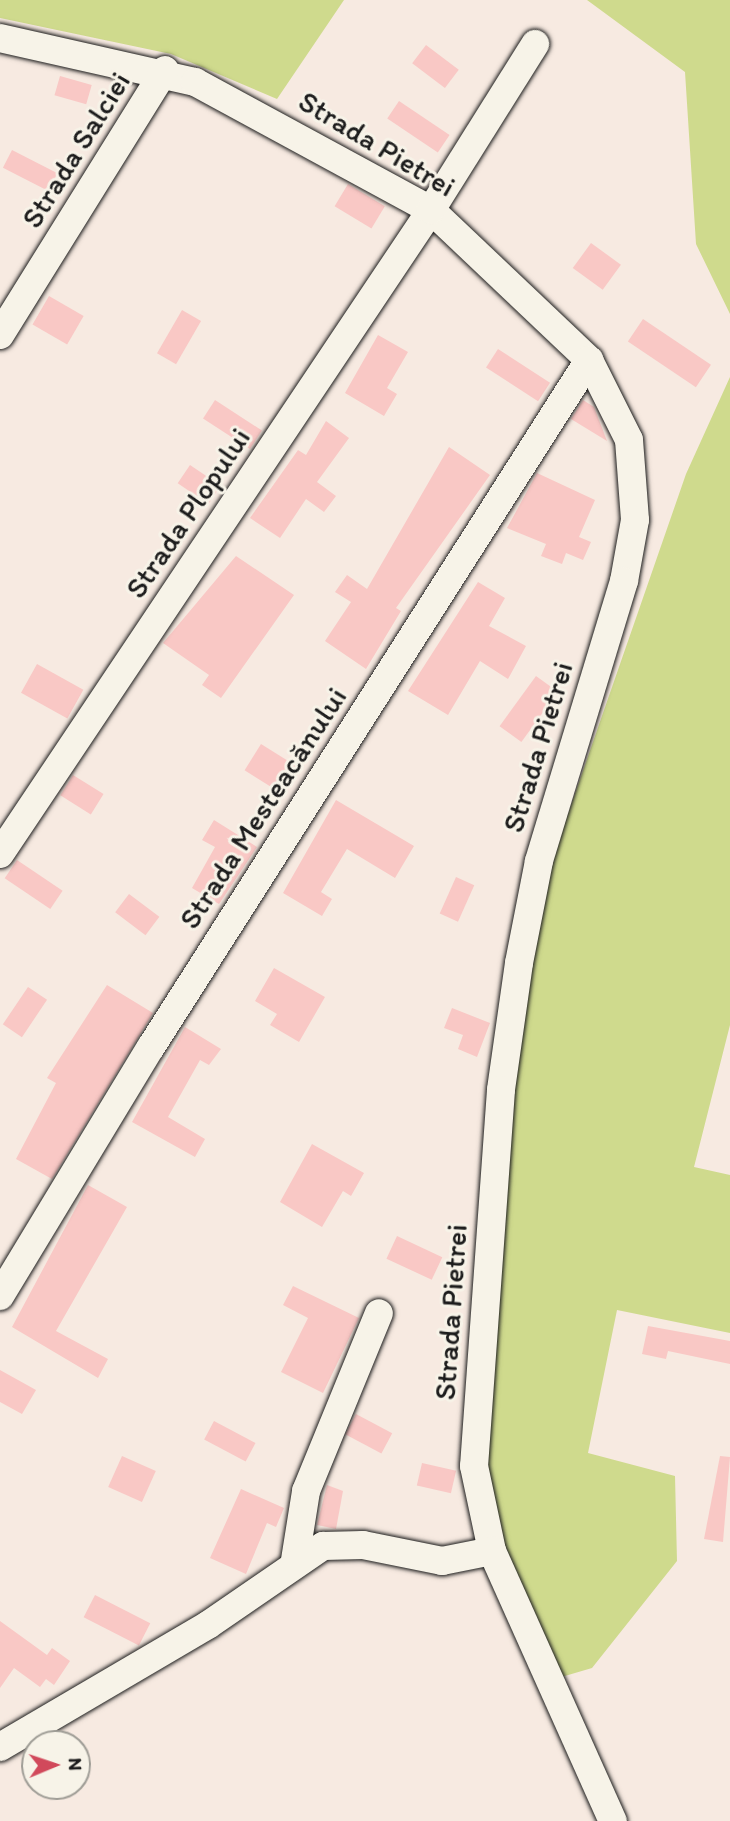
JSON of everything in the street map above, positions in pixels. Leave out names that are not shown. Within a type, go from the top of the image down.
[{"type":"street","name":"Strada Pietrei","points":[[0,38],[165,70],[267,116],[431,210],[589,360],[629,440],[635,520],[624,581],[539,861],[501,1090],[474,1466],[492,1551],[613,1821]]},
{"type":"street","name":"Strada Plopului","points":[[0,854],[431,210],[535,44]]},
{"type":"street","name":"Strada Salciei","points":[[0,335],[165,70]]},
{"type":"street","name":"Strada Mesteacănului","points":[[0,1296],[150,1047],[589,360]]},
{"type":"street","points":[[295,1560],[306,1491],[379,1313]]},
{"type":"street","points":[[0,1747],[208,1625],[295,1560],[341,1544],[424,1560],[492,1551]]},
{"type":"green space","points":[[0,0],[344,0],[277,99],[171,54],[0,18]]},
{"type":"green space","points":[[587,0],[730,0],[730,314],[696,244],[685,72]]},
{"type":"green space","points":[[730,377],[730,1025],[694,1167],[730,1175],[730,1333],[617,1310],[588,1453],[675,1476],[677,1561],[592,1668],[558,1678],[500,1544],[482,1477],[512,1103],[544,883],[686,474]]},
{"type":"building","points":[[426,45],[459,70],[445,88],[412,63]]},
{"type":"building","points":[[60,76],[92,85],[86,104],[54,95]]},
{"type":"building","points":[[399,101],[450,135],[438,153],[387,118]]},
{"type":"building","points":[[12,150],[57,173],[48,191],[3,168]]},
{"type":"building","points":[[348,184],[385,206],[371,228],[335,206]]},
{"type":"building","points":[[591,243],[621,265],[603,290],[573,268]]},
{"type":"building","points":[[49,296],[84,316],[67,345],[32,325]]},
{"type":"building","points":[[182,310],[201,321],[176,364],[157,353]]},
{"type":"building","points":[[643,319],[711,365],[696,387],[628,341]]},
{"type":"building","points":[[378,335],[408,352],[387,388],[397,394],[384,416],[345,393]]},
{"type":"building","points":[[498,349],[550,383],[538,401],[486,367]]},
{"type":"building","points":[[215,400],[262,430],[250,449],[203,418]]},
{"type":"building","points":[[583,400],[594,407],[607,441],[571,419]]},
{"type":"building","points":[[326,421],[349,438],[317,482],[336,496],[324,512],[306,499],[280,538],[250,518],[298,450],[306,455]]},
{"type":"building","points":[[449,447],[490,475],[396,608],[401,611],[366,669],[325,641],[351,602],[335,592],[347,575],[367,589]]},
{"type":"building","points":[[190,465],[221,486],[208,504],[178,483]]},
{"type":"building","points":[[537,473],[595,500],[579,537],[591,542],[583,560],[566,553],[562,564],[541,556],[546,544],[507,528]]},
{"type":"building","points":[[236,556],[294,595],[221,698],[202,685],[209,675],[163,643]]},
{"type":"building","points":[[478,582],[505,598],[489,626],[526,646],[508,679],[480,661],[448,715],[408,691]]},
{"type":"building","points":[[37,664],[83,690],[67,719],[21,693]]},
{"type":"building","points":[[536,676],[558,692],[521,742],[500,726]]},
{"type":"building","points":[[261,744],[301,769],[284,795],[245,770]]},
{"type":"building","points":[[73,775],[104,794],[91,814],[60,795]]},
{"type":"building","points":[[336,800],[414,846],[395,878],[347,849],[321,892],[332,899],[322,916],[283,893]]},
{"type":"building","points":[[214,820],[257,847],[219,904],[192,888],[215,847],[202,840]]},
{"type":"building","points":[[17,860],[63,891],[50,909],[5,878]]},
{"type":"building","points":[[456,877],[474,885],[458,922],[440,914]]},
{"type":"building","points":[[129,894],[159,917],[146,935],[115,912]]},
{"type":"building","points":[[274,968],[325,997],[299,1042],[270,1025],[277,1014],[255,1001]]},
{"type":"building","points":[[107,985],[153,1013],[52,1179],[16,1159],[56,1083],[47,1078]]},
{"type":"building","points":[[28,987],[47,1000],[22,1037],[3,1024]]},
{"type":"building","points":[[452,1008],[490,1023],[477,1057],[458,1049],[463,1035],[444,1028]]},
{"type":"building","points":[[185,1027],[221,1049],[209,1065],[200,1060],[168,1117],[205,1139],[195,1157],[132,1122]]},
{"type":"building","points":[[312,1144],[364,1173],[351,1196],[343,1191],[322,1227],[280,1202]]},
{"type":"building","points":[[88,1185],[127,1207],[56,1331],[108,1359],[98,1378],[12,1327]]},
{"type":"building","points":[[397,1236],[442,1257],[432,1280],[386,1259]]},
{"type":"building","points":[[293,1286],[359,1318],[323,1393],[281,1372],[308,1318],[283,1305]]},
{"type":"building","points":[[648,1326],[730,1341],[730,1364],[668,1351],[666,1359],[642,1354]]},
{"type":"building","points":[[0,1370],[36,1390],[22,1414],[0,1402]]},
{"type":"building","points":[[356,1414],[392,1433],[381,1454],[345,1434]]},
{"type":"building","points":[[214,1421],[255,1443],[246,1462],[204,1440]]},
{"type":"building","points":[[122,1456],[156,1471],[142,1502],[108,1487]]},
{"type":"building","points":[[720,1456],[730,1457],[723,1542],[704,1539]]},
{"type":"building","points":[[422,1463],[456,1471],[451,1493],[417,1485]]},
{"type":"building","points":[[327,1485],[343,1491],[336,1529],[317,1525]]},
{"type":"building","points":[[241,1489],[284,1508],[276,1527],[267,1523],[246,1574],[210,1558]]},
{"type":"building","points":[[95,1595],[150,1623],[139,1645],[84,1617]]},
{"type":"building","points":[[0,1621],[47,1655],[52,1648],[70,1661],[54,1685],[46,1679],[40,1687],[14,1668],[0,1688]]}]
